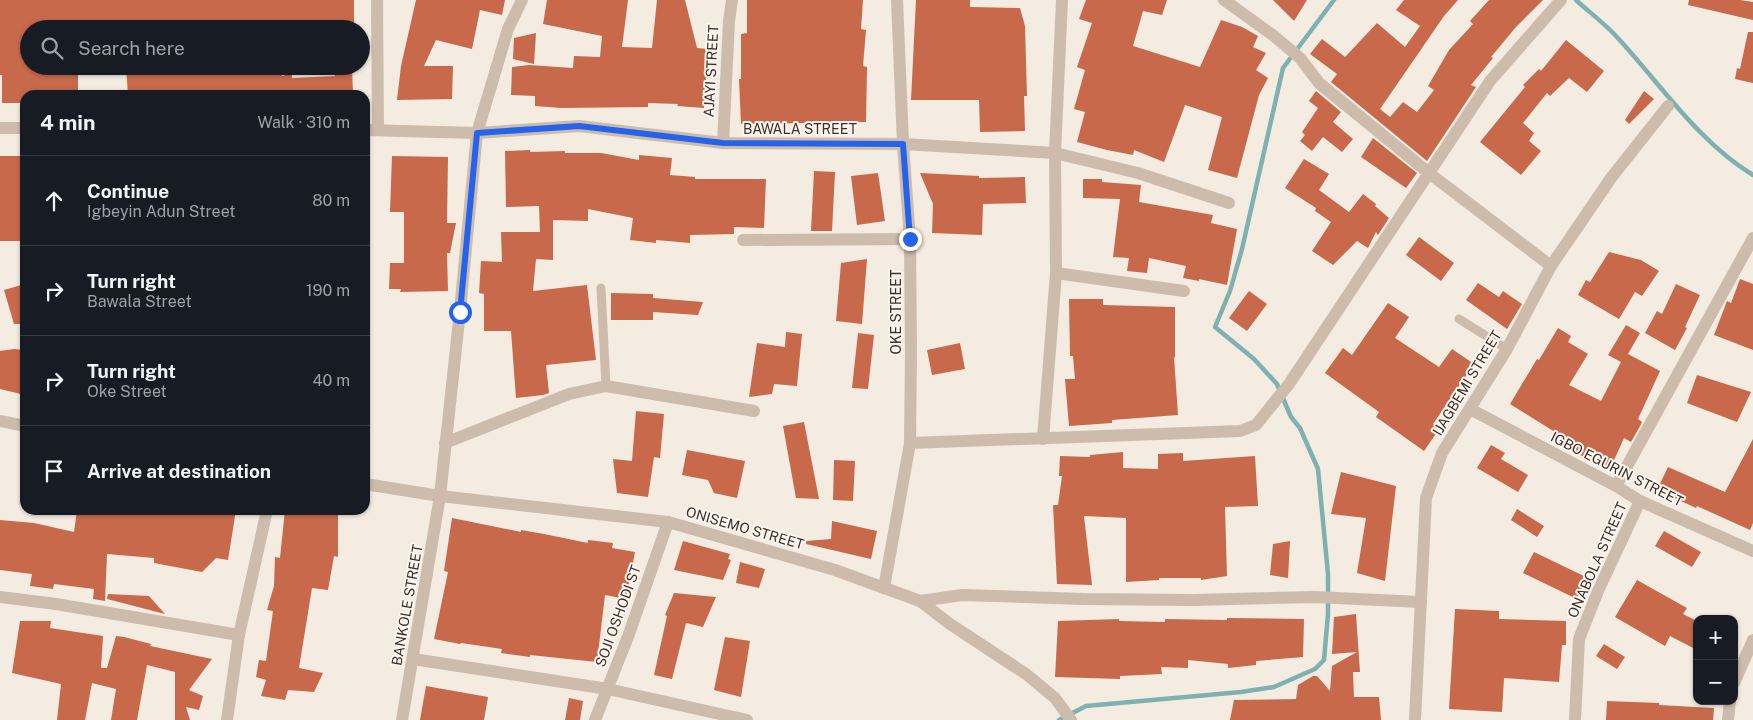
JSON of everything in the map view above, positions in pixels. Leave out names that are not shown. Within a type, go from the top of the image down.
[{"type":"street","points":[[371,130],[377,0]]},
{"type":"street","name":"BANKOLE STREET","points":[[402,720],[440,496],[477,133],[508,29],[522,0]]},
{"type":"street","name":"AJAYI STREET","points":[[723,143],[729,21],[732,0]]},
{"type":"street","name":"OKE STREET","points":[[884,588],[910,443],[910,239],[903,144],[897,0]]},
{"type":"street","points":[[1043,439],[1056,273],[1055,153],[1062,0]]},
{"type":"street","points":[[910,443],[1240,431],[1256,425],[1289,384],[1490,81],[1560,0]]},
{"type":"street","points":[[1229,2],[1297,55],[1319,83],[1429,173],[1551,266]]},
{"type":"street","name":"IJAGBEMI STREET","points":[[1415,720],[1426,498],[1442,453],[1507,349],[1551,266],[1611,178],[1668,106]]},
{"type":"street","name":"BAWALA STREET","points":[[371,130],[477,133],[579,126],[723,143],[903,144],[1055,153],[1138,173],[1229,203]]},
{"type":"street","points":[[0,128],[20,128]]},
{"type":"street","points":[[1616,486],[1753,238]]},
{"type":"street","points":[[743,240],[910,239]]},
{"type":"street","points":[[1056,273],[1184,291]]},
{"type":"street","points":[[445,443],[569,394],[606,386],[754,411]]},
{"type":"street","name":"IGBO EGURIN STREET","points":[[1470,409],[1616,486],[1640,501],[1753,551]]},
{"type":"street","points":[[0,421],[20,425]]},
{"type":"street","name":"ONISEMO STREET","points":[[370,485],[440,496],[668,522],[826,567],[920,601],[950,624],[1026,674],[1055,698],[1071,720]]},
{"type":"street","name":"ONABOLA STREET","points":[[1575,720],[1579,639],[1598,591],[1640,501]]},
{"type":"street","points":[[227,720],[238,635],[266,515]]},
{"type":"street","name":"SOJI OSHODI ST","points":[[595,720],[668,522]]},
{"type":"street","points":[[920,601],[962,595],[1194,600],[1333,597],[1421,602]]},
{"type":"street","points":[[0,597],[56,604],[238,635]]},
{"type":"street","points":[[1738,674],[1753,640]]},
{"type":"street","points":[[413,659],[608,689],[747,720]]},
{"type":"street","points":[[1728,720],[1730,705]]},
{"type":"lane","points":[[601,288],[606,386]]},
{"type":"lane","points":[[1459,319],[1507,349]]},
{"type":"building","points":[[0,0],[354,0],[354,20],[20,20],[20,75],[78,75],[78,90],[20,90],[20,103],[2,103],[2,75],[0,75]]},
{"type":"building","points":[[416,0],[505,0],[502,15],[480,10],[472,49],[436,40],[424,66],[453,66],[452,99],[397,100],[401,66]]},
{"type":"building","points":[[547,0],[628,0],[622,47],[652,48],[657,0],[685,0],[697,48],[708,49],[704,108],[677,106],[678,104],[648,103],[648,107],[561,108],[535,106],[535,96],[511,95],[512,67],[529,65],[573,68],[574,56],[600,57],[602,36],[543,24]]},
{"type":"building","points":[[747,0],[863,0],[861,29],[866,30],[863,66],[867,67],[866,122],[741,124],[739,79],[741,79],[741,34],[747,33]]},
{"type":"building","points":[[916,0],[970,0],[970,7],[1020,8],[1025,26],[1027,96],[1024,96],[1025,131],[980,132],[979,100],[911,100]]},
{"type":"building","points":[[1086,0],[1167,0],[1162,15],[1143,11],[1133,46],[1200,67],[1221,20],[1242,27],[1258,36],[1253,47],[1266,53],[1256,70],[1268,78],[1259,95],[1237,178],[1208,170],[1222,117],[1185,105],[1164,162],[1134,150],[1133,155],[1077,142],[1085,112],[1074,109],[1085,70],[1077,67],[1092,23],[1079,19]]},
{"type":"building","points":[[1273,0],[1307,0],[1294,21]]},
{"type":"building","points":[[1404,0],[1458,0],[1444,16],[1380,109],[1390,117],[1403,102],[1417,112],[1434,90],[1428,86],[1449,50],[1473,24],[1470,21],[1489,0],[1543,0],[1516,27],[1491,57],[1493,58],[1471,85],[1476,87],[1427,161],[1331,82],[1337,74],[1310,54],[1322,39],[1345,57],[1377,23],[1405,47],[1420,26],[1396,10]]},
{"type":"building","points":[[1689,0],[1740,0],[1753,2],[1753,20],[1688,5]]},
{"type":"building","points":[[1748,32],[1753,32],[1753,83],[1735,79],[1737,68],[1740,69]]},
{"type":"building","points":[[536,33],[534,64],[513,59],[514,38]]},
{"type":"building","points":[[1566,40],[1604,71],[1587,92],[1569,78],[1550,96],[1547,93],[1523,123],[1534,133],[1529,141],[1541,151],[1521,175],[1480,142],[1525,87],[1523,85],[1539,69],[1541,71]]},
{"type":"building","points":[[127,75],[292,75],[292,78],[352,75],[353,90],[128,90]]},
{"type":"building","points":[[1316,91],[1341,112],[1333,122],[1353,139],[1342,152],[1323,137],[1312,151],[1300,141],[1305,135],[1302,132],[1318,108],[1309,101]]},
{"type":"building","points":[[1644,91],[1654,99],[1629,124],[1625,120]]},
{"type":"building","points":[[1373,138],[1417,173],[1406,188],[1361,157]]},
{"type":"building","points":[[530,150],[530,152],[601,153],[639,160],[639,155],[672,158],[670,175],[695,177],[695,179],[766,179],[764,228],[734,227],[734,234],[690,235],[690,243],[656,240],[656,243],[630,240],[633,218],[588,209],[588,221],[553,220],[553,260],[536,259],[533,291],[587,285],[596,360],[546,365],[549,393],[516,398],[511,331],[484,331],[484,294],[479,293],[481,261],[502,262],[501,232],[540,232],[539,206],[506,207],[505,151]]},
{"type":"building","points":[[0,156],[20,156],[20,241],[0,241]]},
{"type":"building","points":[[392,156],[448,157],[447,223],[456,223],[450,253],[447,253],[448,291],[400,292],[401,289],[389,289],[390,263],[404,263],[404,212],[390,212]]},
{"type":"building","points":[[1304,159],[1329,174],[1319,190],[1349,212],[1363,194],[1389,218],[1378,235],[1376,232],[1368,248],[1357,241],[1333,265],[1312,251],[1331,222],[1315,211],[1316,208],[1285,188]]},
{"type":"building","points":[[814,171],[835,172],[832,231],[811,231]]},
{"type":"building","points":[[878,173],[885,221],[857,225],[851,176]]},
{"type":"building","points":[[920,173],[979,176],[979,178],[1025,177],[1026,203],[983,204],[982,235],[932,233],[933,204]]},
{"type":"building","points":[[1083,179],[1102,179],[1102,182],[1141,185],[1139,202],[1213,215],[1211,223],[1237,229],[1227,285],[1199,279],[1199,281],[1183,278],[1186,266],[1149,258],[1147,273],[1127,271],[1129,258],[1113,257],[1120,199],[1083,198]]},
{"type":"building","points":[[1419,237],[1454,263],[1441,281],[1406,255]]},
{"type":"building","points":[[1609,252],[1641,260],[1659,271],[1642,296],[1635,292],[1619,319],[1578,295],[1586,280],[1590,282]]},
{"type":"building","points":[[867,259],[862,324],[836,321],[841,263]]},
{"type":"building","points":[[1740,279],[1753,284],[1753,350],[1714,335],[1727,301],[1731,303]]},
{"type":"building","points":[[1478,283],[1499,297],[1503,291],[1522,304],[1507,329],[1466,300]]},
{"type":"building","points":[[1676,284],[1700,295],[1685,327],[1687,328],[1675,350],[1645,333],[1657,311],[1662,314]]},
{"type":"building","points":[[20,285],[20,324],[14,324],[4,290]]},
{"type":"building","points":[[1249,291],[1267,304],[1247,331],[1229,318]]},
{"type":"building","points":[[611,293],[653,294],[653,298],[703,302],[698,315],[653,312],[653,320],[611,320]]},
{"type":"building","points":[[1069,299],[1103,299],[1103,305],[1175,307],[1174,357],[1178,415],[1112,420],[1112,423],[1069,426],[1065,379],[1075,379],[1073,356],[1070,356]]},
{"type":"building","points":[[1388,303],[1409,317],[1395,338],[1439,367],[1452,349],[1474,364],[1433,424],[1440,428],[1424,451],[1376,417],[1379,412],[1325,373],[1343,348],[1352,355]]},
{"type":"building","points":[[1626,325],[1640,333],[1628,354],[1660,371],[1638,419],[1642,422],[1639,428],[1631,442],[1624,438],[1610,469],[1559,445],[1563,437],[1510,404],[1558,328],[1571,336],[1568,342],[1588,354],[1569,385],[1601,401],[1621,362],[1608,355]]},
{"type":"building","points":[[786,332],[802,334],[797,386],[774,384],[772,394],[749,397],[757,343],[785,347]]},
{"type":"building","points":[[858,333],[874,335],[868,389],[852,388]]},
{"type":"building","points":[[960,343],[965,369],[932,375],[927,350]]},
{"type":"building","points":[[20,350],[20,394],[0,389],[0,351]]},
{"type":"building","points":[[1697,375],[1751,392],[1737,422],[1687,403]]},
{"type":"building","points":[[636,411],[664,414],[660,458],[654,457],[648,497],[617,493],[613,459],[632,461]]},
{"type":"building","points":[[804,422],[819,499],[796,498],[783,426]]},
{"type":"building","points":[[1753,439],[1753,523],[1750,530],[1657,490],[1668,467],[1725,492]]},
{"type":"building","points":[[1491,445],[1505,453],[1501,459],[1528,475],[1518,492],[1477,468]]},
{"type":"building","points":[[687,450],[745,461],[737,498],[714,493],[708,480],[682,475]]},
{"type":"building","points":[[1123,452],[1123,468],[1158,469],[1158,454],[1183,453],[1183,461],[1255,456],[1258,506],[1225,507],[1227,576],[1201,580],[1201,578],[1159,578],[1159,580],[1126,582],[1126,518],[1084,516],[1092,585],[1057,584],[1053,505],[1058,505],[1062,476],[1059,476],[1060,456],[1090,457],[1090,455]]},
{"type":"building","points":[[834,460],[855,461],[853,501],[833,500]]},
{"type":"building","points":[[1341,472],[1396,486],[1385,581],[1357,573],[1366,518],[1331,514]]},
{"type":"building","points":[[1517,509],[1544,526],[1537,537],[1511,520]]},
{"type":"building","points":[[76,515],[235,515],[228,560],[216,558],[202,572],[154,563],[154,558],[107,554],[105,601],[93,599],[94,589],[54,584],[53,589],[30,586],[32,574],[0,570],[0,520],[34,523],[74,532]]},
{"type":"building","points":[[284,515],[338,515],[338,557],[334,556],[328,590],[312,588],[299,668],[323,673],[314,692],[288,690],[285,700],[261,696],[266,680],[256,677],[259,660],[266,661],[273,611],[267,610],[274,586],[275,557],[280,558]]},
{"type":"building","points":[[452,518],[588,543],[588,540],[613,543],[612,548],[635,552],[626,599],[605,595],[597,662],[501,653],[502,649],[434,639],[448,572],[444,571]]},
{"type":"building","points":[[832,521],[877,531],[871,559],[806,544],[806,541],[831,539]]},
{"type":"building","points":[[1664,531],[1701,552],[1692,567],[1655,546]]},
{"type":"building","points":[[683,541],[730,554],[728,559],[731,560],[723,580],[674,570]]},
{"type":"building","points":[[1290,541],[1288,578],[1270,575],[1273,544]]},
{"type":"building","points":[[1534,552],[1588,578],[1577,599],[1523,573]]},
{"type":"building","points":[[740,562],[765,569],[759,588],[736,583]]},
{"type":"building","points":[[1637,580],[1687,608],[1683,614],[1693,619],[1693,648],[1670,636],[1665,646],[1615,617]]},
{"type":"building","points":[[674,593],[716,597],[703,627],[686,623],[672,679],[654,675],[667,616],[665,615]]},
{"type":"building","points":[[108,594],[149,596],[165,614],[107,599]]},
{"type":"building","points":[[1455,609],[1499,611],[1499,619],[1566,621],[1566,645],[1562,645],[1559,682],[1504,678],[1502,712],[1449,709]]},
{"type":"building","points":[[1356,614],[1360,672],[1353,672],[1354,697],[1379,697],[1381,720],[1230,720],[1234,700],[1296,699],[1298,685],[1313,676],[1317,676],[1330,691],[1332,666],[1357,652],[1332,654],[1334,617]]},
{"type":"building","points":[[1227,618],[1304,619],[1303,657],[1256,661],[1256,665],[1228,668],[1228,664],[1188,660],[1188,668],[1161,667],[1162,674],[1120,676],[1120,679],[1055,677],[1058,621],[1119,619],[1119,621],[1165,622],[1165,619],[1227,620]]},
{"type":"building","points":[[20,621],[51,621],[50,628],[103,636],[101,668],[107,668],[116,636],[151,644],[150,646],[212,659],[189,690],[203,696],[199,710],[186,707],[190,720],[175,720],[175,672],[147,665],[137,720],[111,720],[116,689],[92,683],[85,720],[57,720],[61,684],[12,673]]},
{"type":"building","points":[[725,637],[750,641],[741,697],[714,690]]},
{"type":"building","points":[[1604,644],[1625,657],[1617,669],[1596,656]]},
{"type":"building","points":[[426,686],[488,697],[484,720],[420,720]]},
{"type":"building","points":[[569,698],[583,701],[580,720],[565,720]]},
{"type":"building","points":[[1607,701],[1714,708],[1713,720],[1606,720]]},
{"type":"waterway","points":[[1059,720],[1086,706],[1241,692],[1274,687],[1315,669],[1324,660],[1328,614],[1328,574],[1318,469],[1300,428],[1291,417],[1277,384],[1254,359],[1215,327],[1230,291],[1242,249],[1283,68],[1334,0]]},
{"type":"waterway","points":[[1576,0],[1616,36],[1714,146],[1753,175]]},
{"type":"route","points":[[460,312],[477,133],[579,126],[723,143],[903,144],[910,239]]}]
